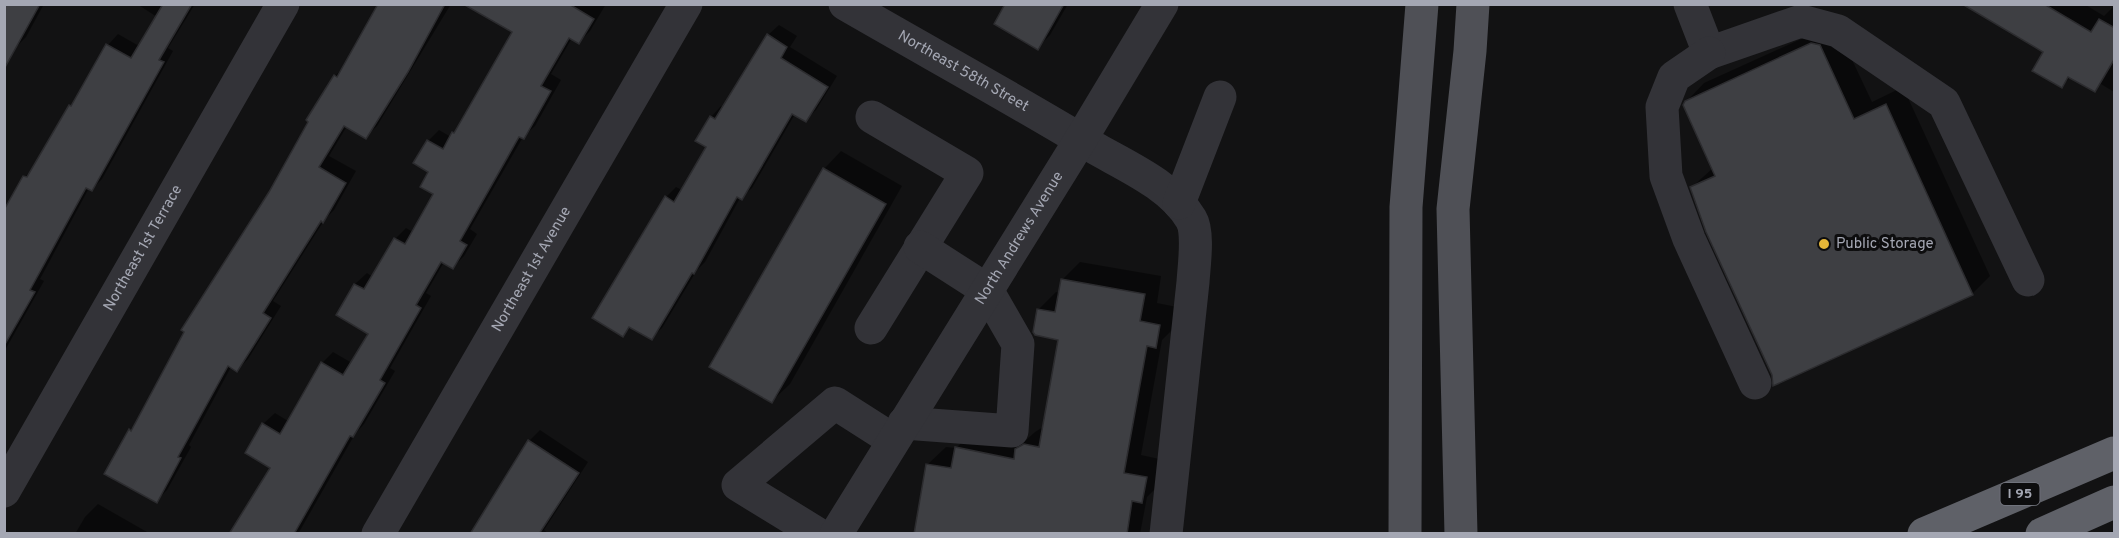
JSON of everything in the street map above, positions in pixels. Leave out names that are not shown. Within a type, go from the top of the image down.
[{"type":"highway","name":"I 95","points":[[1924,534],[2115,453]]},
{"type":"highway","points":[[2042,534],[2115,502]]},
{"type":"main road","points":[[1405,534],[1406,207],[1422,4]]},
{"type":"main road","points":[[1461,534],[1453,209],[1473,4]]},
{"type":"street","name":"Northeast 1st Terrace","points":[[4,492],[283,4]]},
{"type":"street","name":"Northeast 1st Avenue","points":[[378,534],[686,4]]},
{"type":"street","name":"Northeast 58th Street","points":[[845,4],[1081,139],[1159,186],[1179,203]]},
{"type":"street","name":"North Andrews Avenue","points":[[836,534],[1162,4]]},
{"type":"street","points":[[1690,4],[1709,53]]},
{"type":"street","points":[[1755,383],[1689,238],[1666,176],[1662,107],[1674,77],[1709,53],[1801,21],[1838,31],[1944,103],[2028,280]]},
{"type":"street","points":[[1167,534],[1195,247],[1193,221],[1179,203],[1220,97]]},
{"type":"street","points":[[871,328],[967,173],[872,117]]},
{"type":"street","points":[[818,534],[738,485],[836,403],[898,431],[1012,431],[1018,344],[987,290],[920,248]]},
{"type":"street","points":[[856,500],[861,534]]},
{"type":"building","points":[[4,4],[40,4],[4,69]]},
{"type":"building","points":[[163,4],[192,4],[159,60],[164,62],[92,191],[86,188],[30,290],[35,292],[4,346],[4,210],[23,176],[27,177],[69,105],[71,106],[106,44],[131,58]]},
{"type":"building","points":[[378,4],[445,4],[408,72],[366,139],[344,126],[319,167],[346,183],[323,223],[321,221],[263,313],[271,318],[237,372],[228,366],[178,457],[181,458],[157,503],[104,474],[129,429],[131,431],[184,332],[181,330],[269,192],[308,122],[306,120],[334,75],[337,77]]},
{"type":"building","points":[[463,4],[569,4],[594,19],[579,44],[569,38],[541,86],[551,91],[524,139],[519,137],[460,241],[467,245],[453,269],[441,262],[416,305],[421,308],[380,380],[385,383],[353,437],[350,436],[294,534],[229,534],[270,468],[245,453],[262,423],[280,434],[321,362],[343,375],[368,334],[336,315],[354,284],[364,289],[394,238],[405,244],[433,194],[420,187],[428,172],[413,163],[427,140],[443,149],[512,32]]},
{"type":"building","points":[[1005,4],[1064,4],[1038,50],[994,24]]},
{"type":"building","points":[[1962,4],[2044,4],[2091,32],[2099,19],[2115,28],[2115,58],[2095,92],[2068,77],[2062,88],[2032,71],[2043,52]]},
{"type":"building","points":[[767,34],[787,47],[781,58],[828,87],[806,122],[792,114],[742,200],[737,197],[694,274],[692,273],[652,340],[629,327],[623,337],[592,318],[665,196],[674,202],[706,147],[695,141],[710,116],[715,119]]},
{"type":"building","name":"Public Storage","points":[[1811,43],[1820,45],[1854,119],[1886,104],[1973,295],[1773,386],[1772,375],[1706,232],[1690,187],[1715,176],[1683,105],[1685,101]]},
{"type":"building","points":[[823,168],[886,204],[772,403],[709,367]]},
{"type":"building","points":[[1061,279],[1145,294],[1140,321],[1160,325],[1156,348],[1147,346],[1124,473],[1147,477],[1142,503],[1132,501],[1127,534],[914,534],[926,464],[951,468],[955,447],[1014,459],[1015,449],[1024,444],[1039,447],[1058,340],[1035,335],[1033,332],[1037,309],[1055,312]]},
{"type":"building","points":[[528,440],[579,473],[539,534],[470,534]]},
{"type":"place","name":"Public Storage","points":[[1824,244]]}]
